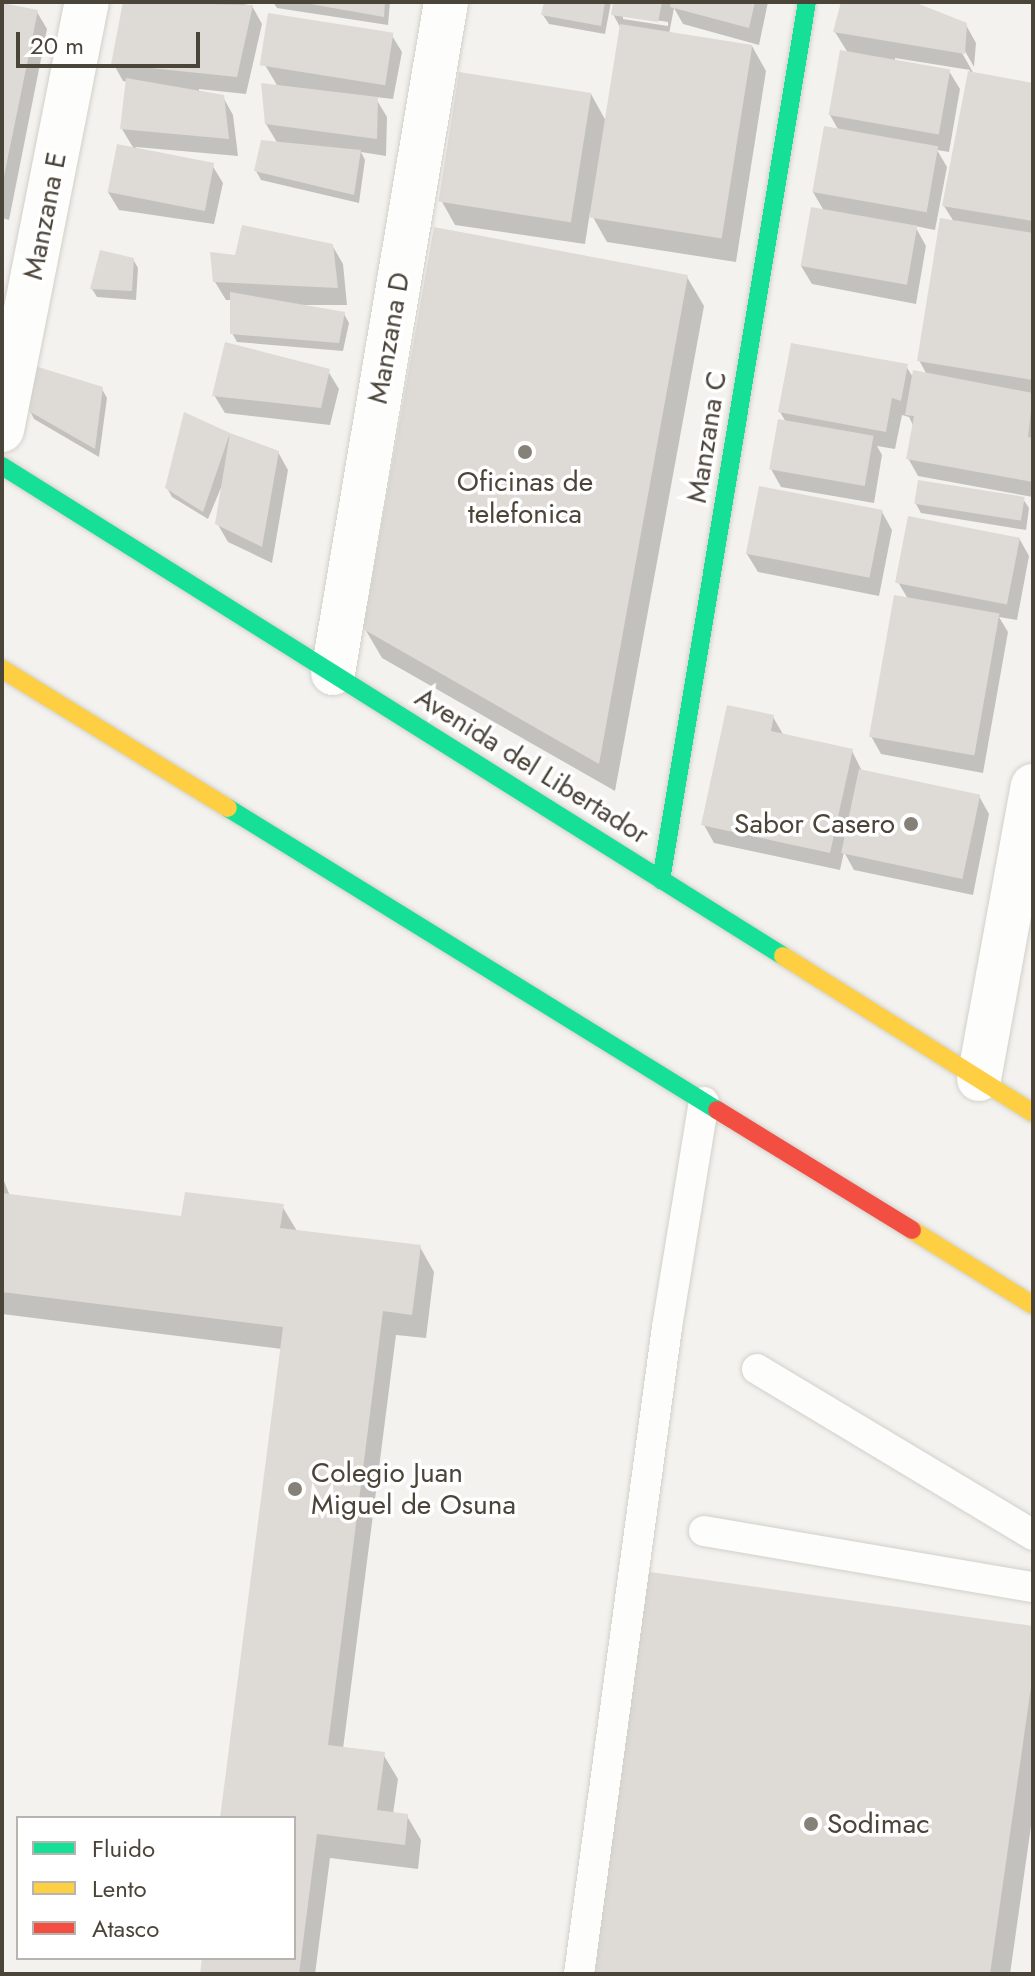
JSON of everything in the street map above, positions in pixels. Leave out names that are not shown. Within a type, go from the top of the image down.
[{"type":"main road","name":"Manzana C","points":[[661,880],[807,2]]},
{"type":"main road","name":"Avenida del Libertador","points":[[2,466],[1033,1113]]},
{"type":"main road","points":[[2,669],[1033,1305]]},
{"type":"street","name":"Manzana E","points":[[2,430],[87,2]]},
{"type":"street","name":"Manzana D","points":[[333,673],[446,2]]},
{"type":"street","points":[[979,1079],[1033,786]]},
{"type":"lane","points":[[579,1974],[667,1327],[704,1102]]},
{"type":"lane","points":[[757,1369],[1033,1535]]},
{"type":"lane","points":[[704,1531],[1033,1587]]},
{"type":"building","points":[[123,2],[253,5],[237,77],[111,64]]},
{"type":"building","points":[[299,2],[385,2],[384,17]]},
{"type":"building","points":[[544,2],[605,2],[601,26],[541,15]]},
{"type":"building","points":[[613,2],[662,2],[658,22],[611,15]]},
{"type":"building","points":[[671,2],[755,2],[749,28],[670,7]]},
{"type":"building","points":[[841,2],[914,2],[967,23],[965,54],[833,32]]},
{"type":"building","points":[[2,3],[38,10],[3,181],[2,181]]},
{"type":"building","points":[[268,13],[393,33],[385,85],[260,65]]},
{"type":"building","points":[[620,24],[752,45],[722,239],[589,218]]},
{"type":"building","points":[[840,50],[950,69],[939,134],[829,115]]},
{"type":"building","points":[[968,71],[1033,83],[1033,221],[942,206]]},
{"type":"building","points":[[459,72],[591,93],[571,222],[439,201]]},
{"type":"building","points":[[126,78],[224,95],[229,139],[120,129]]},
{"type":"building","points":[[261,83],[378,97],[377,139],[265,124]]},
{"type":"building","points":[[824,126],[938,146],[927,212],[812,192]]},
{"type":"building","points":[[261,140],[361,150],[354,195],[254,171]]},
{"type":"building","points":[[117,144],[214,163],[205,211],[108,192]]},
{"type":"building","points":[[811,207],[917,226],[907,285],[801,266]]},
{"type":"building","points":[[940,218],[1033,233],[1033,380],[917,361]]},
{"type":"building","points":[[242,225],[333,244],[338,288],[213,282],[210,252],[235,255]]},
{"type":"building","name":"Oficinas de telefonica","points":[[434,227],[688,275],[599,764],[363,629]]},
{"type":"building","points":[[100,250],[134,258],[132,291],[90,289]]},
{"type":"building","points":[[230,292],[345,312],[339,343],[230,334]]},
{"type":"building","points":[[225,342],[330,369],[321,408],[212,396]]},
{"type":"building","points":[[791,343],[908,364],[901,401],[892,398],[886,432],[778,412]]},
{"type":"building","points":[[35,366],[103,387],[95,449],[27,410]]},
{"type":"building","points":[[913,370],[1033,393],[1028,437],[1033,438],[1033,482],[906,459],[914,416],[905,415]]},
{"type":"building","points":[[184,412],[230,433],[203,512],[165,488]]},
{"type":"building","points":[[778,419],[874,436],[865,486],[769,469]]},
{"type":"building","points":[[230,433],[279,451],[262,547],[215,524]]},
{"type":"building","points":[[918,480],[1025,497],[1021,521],[914,504]]},
{"type":"building","points":[[759,486],[883,510],[870,578],[746,554]]},
{"type":"building","points":[[908,516],[1020,538],[1007,605],[895,583]]},
{"type":"building","points":[[894,595],[999,614],[974,755],[869,737]]},
{"type":"building","points":[[727,705],[774,715],[771,731],[853,749],[830,853],[701,825]]},
{"type":"building","name":"Sabor Casero","points":[[859,769],[980,795],[962,879],[841,853]]},
{"type":"building","points":[[185,1192],[284,1204],[280,1228],[421,1245],[412,1315],[383,1311],[328,1745],[385,1752],[377,1810],[408,1814],[405,1845],[317,1834],[299,1974],[200,1974],[202,1960],[296,1960],[296,1816],[220,1816],[283,1327],[2,1292],[2,1193],[181,1216]]},
{"type":"building","name":"Sodimac","points":[[643,1571],[1033,1626],[1033,1673],[990,1974],[591,1974]]},
{"type":"traffic: fast","points":[[661,880],[807,2]]},
{"type":"traffic: fast","points":[[2,466],[783,956]]},
{"type":"traffic: fast","points":[[228,808],[717,1110]]},
{"type":"traffic: slow","points":[[2,669],[228,808]]},
{"type":"traffic: slow","points":[[783,956],[1033,1113]]},
{"type":"traffic: slow","points":[[912,1230],[1033,1305]]},
{"type":"traffic: jam","points":[[717,1110],[912,1230]]},
{"type":"place","name":"Oficinas de telefonica","points":[[525,452]]},
{"type":"place","name":"Sabor Casero","points":[[911,824]]},
{"type":"place","name":"Colegio Juan Miguel de Osuna","points":[[295,1489]]},
{"type":"place","name":"Sodimac","points":[[811,1824]]}]
